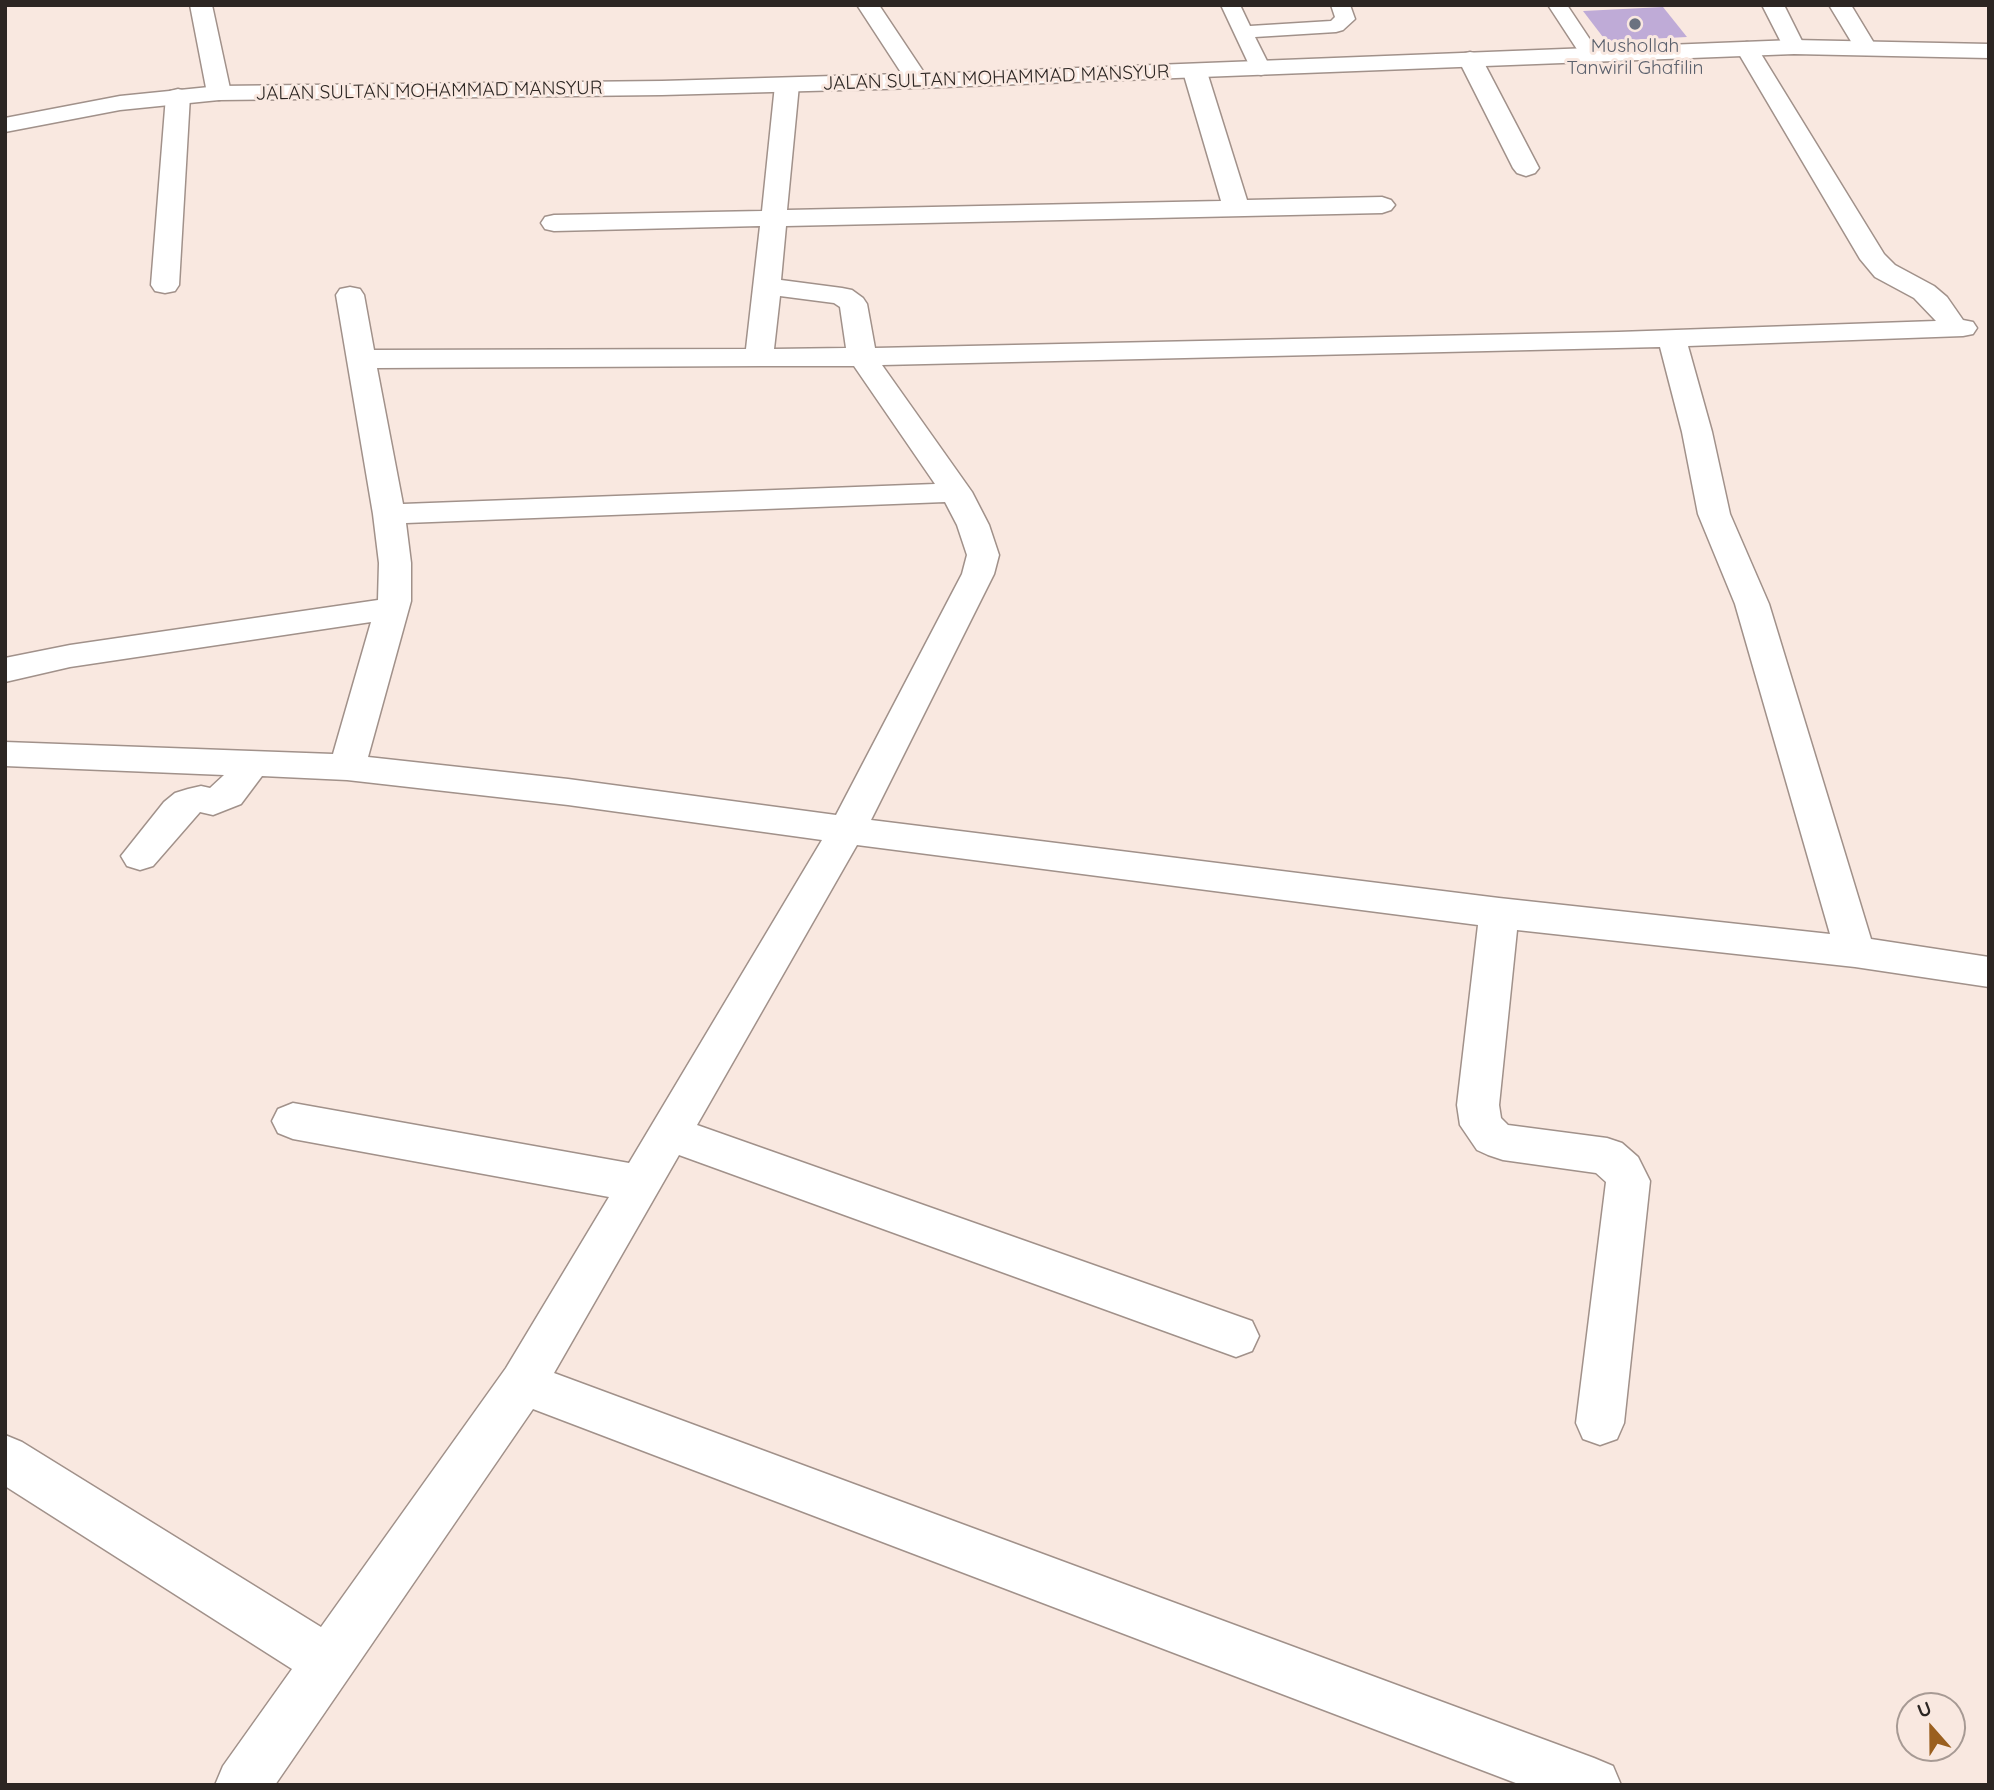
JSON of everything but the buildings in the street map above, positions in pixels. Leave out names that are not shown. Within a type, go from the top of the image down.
[{"type":"street","points":[[201,5],[219,93]]},
{"type":"street","points":[[868,5],[918,81]]},
{"type":"street","points":[[1773,5],[1794,47]]},
{"type":"street","points":[[1840,5],[1866,48]]},
{"type":"street","name":"JALAN SULTAN MOHAMMAD MANSYUR","points":[[5,125],[120,103],[219,93],[787,85],[1195,72],[1794,47],[1989,51]]},
{"type":"street","points":[[362,359],[862,357],[1672,338],[1959,328],[1924,292],[1885,271],[1873,259],[1746,49]]},
{"type":"street","points":[[1470,59],[1526,167]]},
{"type":"street","points":[[1195,72],[1236,207]]},
{"type":"street","points":[[758,358],[787,85]]},
{"type":"street","points":[[166,285],[177,96]]},
{"type":"street","points":[[554,223],[1382,205]]},
{"type":"street","points":[[242,1785],[523,1383],[847,830],[978,574],[982,548],[956,492],[862,357],[851,301],[842,296],[767,286]]},
{"type":"street","points":[[347,767],[392,608],[395,563],[389,514],[350,295]]},
{"type":"street","points":[[1672,338],[1697,432],[1714,514],[1752,604],[1855,952]]},
{"type":"street","points":[[389,514],[956,492]]},
{"type":"street","points":[[5,671],[17,666],[70,656],[392,608]]},
{"type":"street","points":[[5,754],[347,767],[568,792],[1499,913],[1855,952],[1989,972]]},
{"type":"street","points":[[141,856],[177,811],[188,802],[201,799],[213,802],[228,795],[253,763]]},
{"type":"street","points":[[1499,913],[1478,1105],[1480,1125],[1492,1137],[1503,1142],[1607,1156],[1623,1170],[1628,1181],[1600,1423]]},
{"type":"street","points":[[293,1121],[641,1184]]},
{"type":"street","points":[[671,1133],[1236,1336]]},
{"type":"street","points":[[523,1383],[1594,1785]]},
{"type":"street","points":[[5,1458],[329,1662]]},
{"type":"lane","points":[[1230,5],[1261,69]]},
{"type":"lane","points":[[1244,32],[1336,26],[1345,19],[1340,5]]},
{"type":"lane","points":[[1557,5],[1591,56]]},
{"type":"place","name":"Mushollah Tanwiril Ghafilin","points":[[1635,24]]}]
